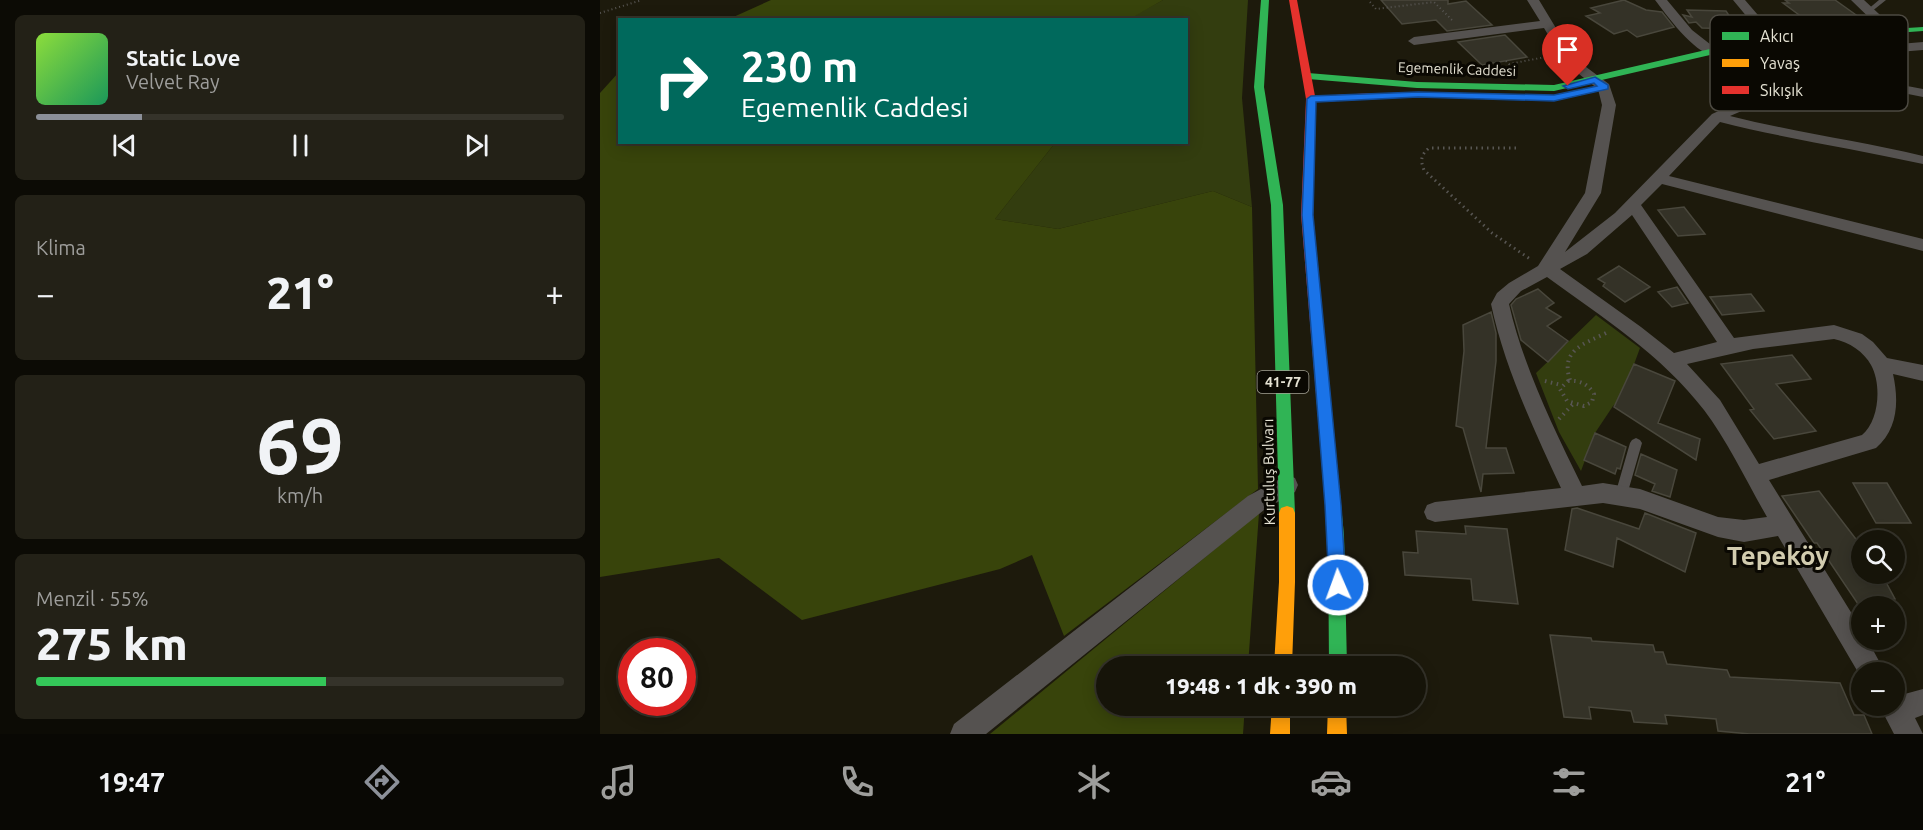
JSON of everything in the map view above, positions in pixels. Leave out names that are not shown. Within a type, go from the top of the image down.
[{"type":"main road","points":[[1259,72],[1265,0]]},
{"type":"main road","points":[[1293,0],[1311,99]]},
{"type":"main road","name":"Egemenlik Caddesi","points":[[1908,29],[1923,29]]},
{"type":"main road","name":"Egemenlik Caddesi","points":[[1908,38],[1923,37]]},
{"type":"main road","name":"Egemenlik Caddesi","points":[[1292,103],[1311,99],[1418,95],[1554,98],[1710,52]]},
{"type":"main road","name":"Egemenlik Caddesi","points":[[1259,72],[1283,69],[1308,76],[1395,84],[1521,88],[1600,84],[1710,62]]},
{"type":"main road","name":"Kurtuluş Bulvarı","points":[[1259,72],[1267,101],[1277,205],[1287,485],[1283,656]]},
{"type":"main road","name":"41-77","points":[[1311,99],[1307,215],[1336,535],[1338,656]]},
{"type":"main road","points":[[1280,734],[1281,716]]},
{"type":"main road","points":[[1337,716],[1337,734]]},
{"type":"street","points":[[1533,0],[1564,54],[1600,84],[1609,105],[1593,193],[1546,268]]},
{"type":"street","points":[[1661,0],[1688,33],[1710,50]]},
{"type":"street","points":[[1739,0],[1752,15]]},
{"type":"street","points":[[1857,0],[1873,15]]},
{"type":"street","points":[[1414,41],[1547,24]]},
{"type":"street","points":[[1908,47],[1923,46]]},
{"type":"street","points":[[1908,90],[1923,93]]},
{"type":"street","points":[[1575,495],[1542,424],[1513,347],[1500,304],[1508,291],[1581,250],[1633,205],[1717,117],[1729,111]]},
{"type":"street","points":[[1717,117],[1777,132],[1861,146],[1923,160]]},
{"type":"street","points":[[1658,178],[1923,244]]},
{"type":"street","points":[[1633,205],[1730,347]]},
{"type":"street","points":[[1546,268],[1674,361],[1696,384],[1713,406],[1866,662]]},
{"type":"street","points":[[1674,361],[1702,352],[1834,332],[1845,334],[1863,343],[1881,364],[1886,380],[1881,433],[1854,448],[1754,475]]},
{"type":"street","points":[[1881,364],[1923,373]]},
{"type":"street","points":[[964,734],[1256,503],[1287,485]]},
{"type":"street","points":[[1435,512],[1603,493],[1621,495],[1662,506],[1718,527],[1744,531],[1784,525]]},
{"type":"street","points":[[1905,706],[1923,702]]},
{"type":"street","points":[[1898,716],[1909,734]]},
{"type":"lane","points":[[1869,11],[1883,0]]},
{"type":"lane","points":[[1621,495],[1636,443]]},
{"type":"path","points":[[600,13],[642,0]]},
{"type":"path","points":[[1370,2],[1376,9],[1423,1],[1434,2],[1466,34]]},
{"type":"path","points":[[1506,61],[1509,64],[1564,54]]},
{"type":"path","points":[[1515,148],[1429,148],[1420,159],[1424,170],[1492,233],[1546,268]]},
{"type":"path","points":[[1570,380],[1564,363],[1571,354],[1622,324]]},
{"type":"path","points":[[1570,380],[1579,381],[1588,386],[1594,394],[1592,402],[1584,406],[1567,402],[1560,389],[1564,382],[1570,380]]},
{"type":"green space","points":[[771,0],[1163,0],[1132,18],[731,18]]},
{"type":"green space","points":[[1163,0],[1248,0],[1242,98],[1252,207],[1213,191],[1058,229],[995,219],[1054,144],[1188,144],[1188,18],[1130,18]]},
{"type":"green space","points":[[618,73],[618,144],[1054,144],[995,219],[1058,229],[1213,191],[1252,207],[1258,489],[1064,636],[1032,555],[1000,569],[802,620],[719,558],[600,577],[600,93]]},
{"type":"green space","points":[[1596,315],[1640,348],[1622,397],[1613,406],[1595,433],[1581,471],[1559,432],[1536,373]]},
{"type":"green space","points":[[1259,513],[1249,656],[1096,656],[1096,716],[1244,716],[1243,734],[990,734]]},
{"type":"building","points":[[1381,0],[1448,0],[1448,4],[1466,1],[1492,25],[1447,31],[1436,20],[1402,24]]},
{"type":"building","points":[[1624,0],[1646,10],[1662,12],[1674,27],[1637,37],[1627,30],[1614,34],[1586,16],[1600,13],[1591,8]]},
{"type":"building","points":[[1785,0],[1835,0],[1856,15],[1799,15],[1783,3],[1789,3]]},
{"type":"building","points":[[1687,10],[1726,11],[1729,15],[1710,15],[1710,28],[1702,28],[1696,22],[1689,23],[1683,15],[1692,17]]},
{"type":"building","points":[[1505,35],[1527,57],[1482,65],[1458,42]]},
{"type":"building","points":[[1684,207],[1705,234],[1678,236],[1658,210]]},
{"type":"building","points":[[1619,266],[1650,287],[1625,302],[1603,286],[1605,283],[1598,279]]},
{"type":"building","points":[[1677,287],[1688,303],[1672,307],[1658,292]]},
{"type":"building","points":[[1538,289],[1554,303],[1546,308],[1561,317],[1547,326],[1568,341],[1548,362],[1521,340],[1511,305],[1516,299]]},
{"type":"building","points":[[1751,294],[1764,311],[1722,315],[1710,297]]},
{"type":"building","points":[[1491,312],[1496,333],[1496,361],[1486,448],[1506,448],[1514,473],[1483,474],[1481,492],[1463,428],[1456,426],[1464,351],[1463,325]]},
{"type":"building","points":[[1792,355],[1811,379],[1776,384],[1816,431],[1774,439],[1750,410],[1754,409],[1721,364]]},
{"type":"building","points":[[1634,364],[1675,381],[1658,423],[1700,439],[1696,460],[1614,407]]},
{"type":"building","points":[[1595,433],[1626,447],[1620,469],[1617,468],[1615,474],[1584,460]]},
{"type":"building","points":[[1641,454],[1677,470],[1670,497],[1652,491],[1655,484],[1635,475]]},
{"type":"building","points":[[1853,483],[1887,483],[1911,523],[1876,523]]},
{"type":"building","points":[[1819,491],[1851,533],[1851,584],[1887,584],[1893,596],[1853,596],[1782,496]]},
{"type":"building","points":[[1577,508],[1639,529],[1645,513],[1696,533],[1685,572],[1617,538],[1613,567],[1565,550],[1572,509]]},
{"type":"building","points":[[1465,526],[1507,529],[1518,604],[1473,600],[1471,579],[1405,575],[1403,552],[1418,553],[1416,531],[1466,534]]},
{"type":"building","points":[[1550,635],[1591,638],[1592,641],[1653,645],[1655,652],[1663,652],[1667,664],[1727,670],[1730,677],[1840,683],[1851,708],[1851,716],[1864,716],[1872,734],[1750,734],[1718,731],[1716,719],[1665,715],[1667,724],[1634,722],[1631,711],[1589,707],[1591,719],[1564,717]]},
{"type":"traffic: fast","points":[[1265,0],[1259,87],[1277,205],[1287,513]]},
{"type":"traffic: fast","points":[[1908,30],[1923,29]]},
{"type":"traffic: fast","points":[[1308,76],[1417,85],[1554,88],[1710,52]]},
{"type":"traffic: fast","points":[[1323,394],[1336,535],[1338,656]]},
{"type":"traffic: slow","points":[[1283,656],[1287,513]]},
{"type":"traffic: slow","points":[[1280,734],[1281,716]]},
{"type":"traffic: slow","points":[[1337,716],[1337,734]]},
{"type":"traffic: jam","points":[[1293,0],[1311,99],[1307,215],[1323,394]]},
{"type":"traffic: jam","points":[[1311,99],[1376,96]]},
{"type":"district","name":"Tepeköy","points":[[1778,556]]},
{"type":"route","points":[[1338,585],[1307,215],[1311,99],[1418,95],[1554,98],[1604,87],[1595,80],[1568,86]]}]
